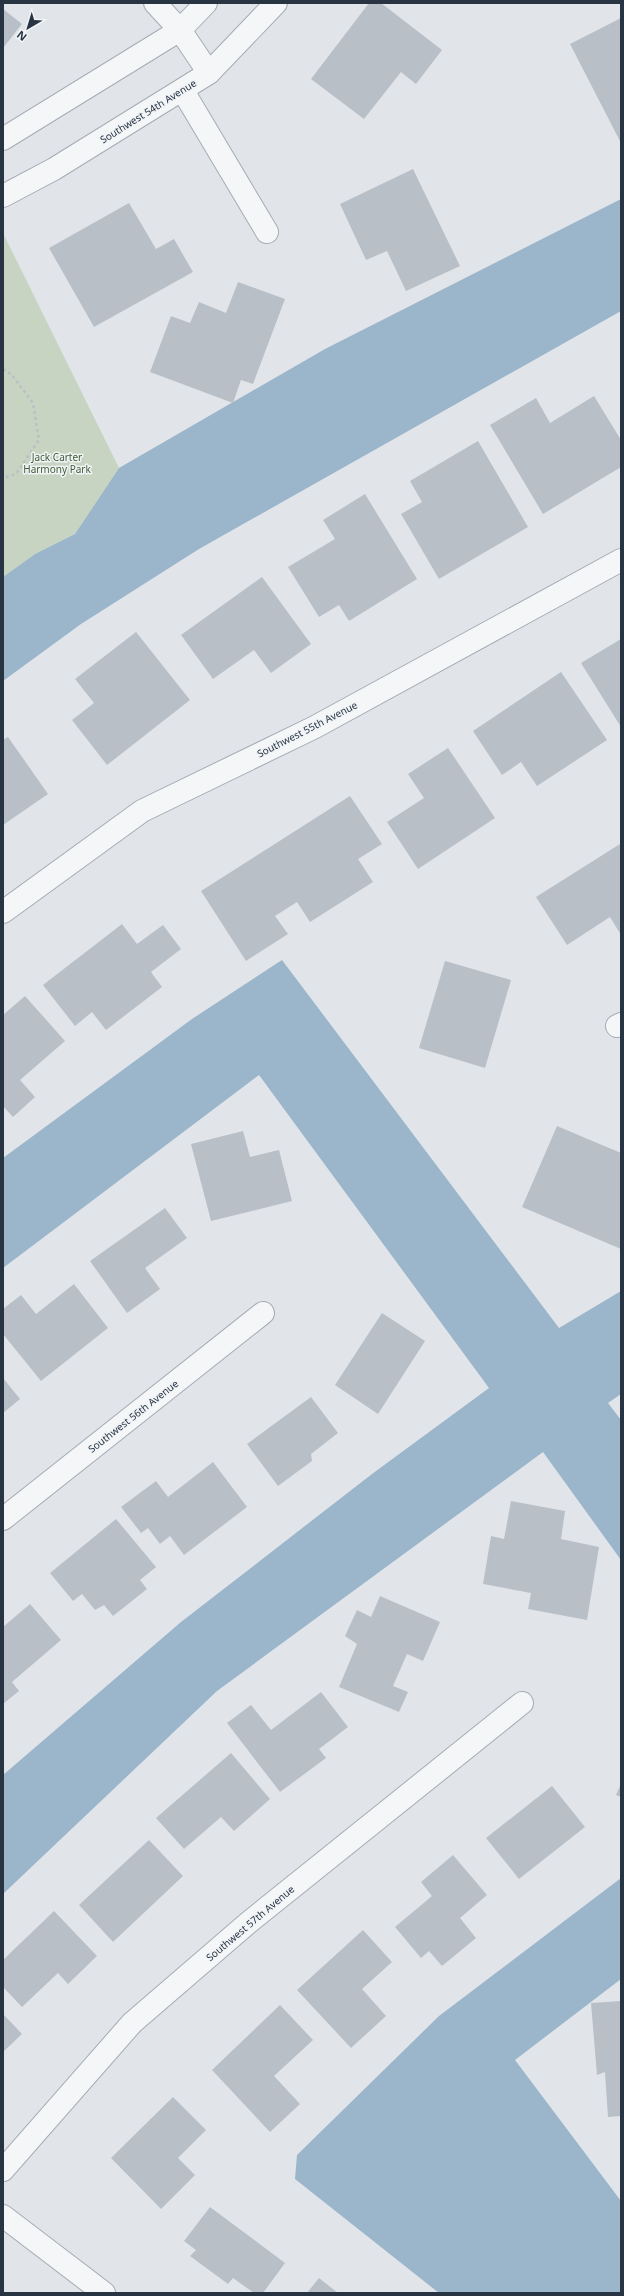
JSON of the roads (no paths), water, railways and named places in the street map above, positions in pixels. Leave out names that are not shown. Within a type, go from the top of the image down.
[{"type":"street","points":[[155,3],[180,30],[209,73]]},
{"type":"street","points":[[3,139],[180,30],[206,3]]},
{"type":"street","name":"Southwest 54th Avenue","points":[[3,196],[54,169],[183,91],[209,73],[276,3]]},
{"type":"street","points":[[183,91],[267,232]]},
{"type":"street","name":"Southwest 55th Avenue","points":[[3,912],[142,811],[315,727],[621,560]]},
{"type":"street","name":"Southwest 56th Avenue","points":[[3,1519],[263,1313]]},
{"type":"street","name":"Southwest 57th Avenue","points":[[3,2170],[132,2023],[248,1923],[522,1703]]},
{"type":"street","points":[[3,2216],[104,2293]]},
{"type":"water","points":[[621,199],[621,311],[199,549],[81,624],[3,681],[3,577],[35,554],[75,534],[119,468],[325,349]]},
{"type":"water","points":[[282,960],[559,1328],[621,1291],[621,1394],[608,1403],[621,1420],[621,1560],[543,1452],[217,1691],[3,1894],[3,1775],[181,1622],[372,1474],[489,1388],[259,1075],[3,1268],[3,1158],[192,1019]]},
{"type":"water","points":[[621,1878],[621,1979],[515,2060],[621,2201],[621,2293],[439,2293],[295,2179],[297,2155],[439,2016]]},
{"type":"park label","name":"Jack Carter Harmony Park","points":[[57,462]]}]
